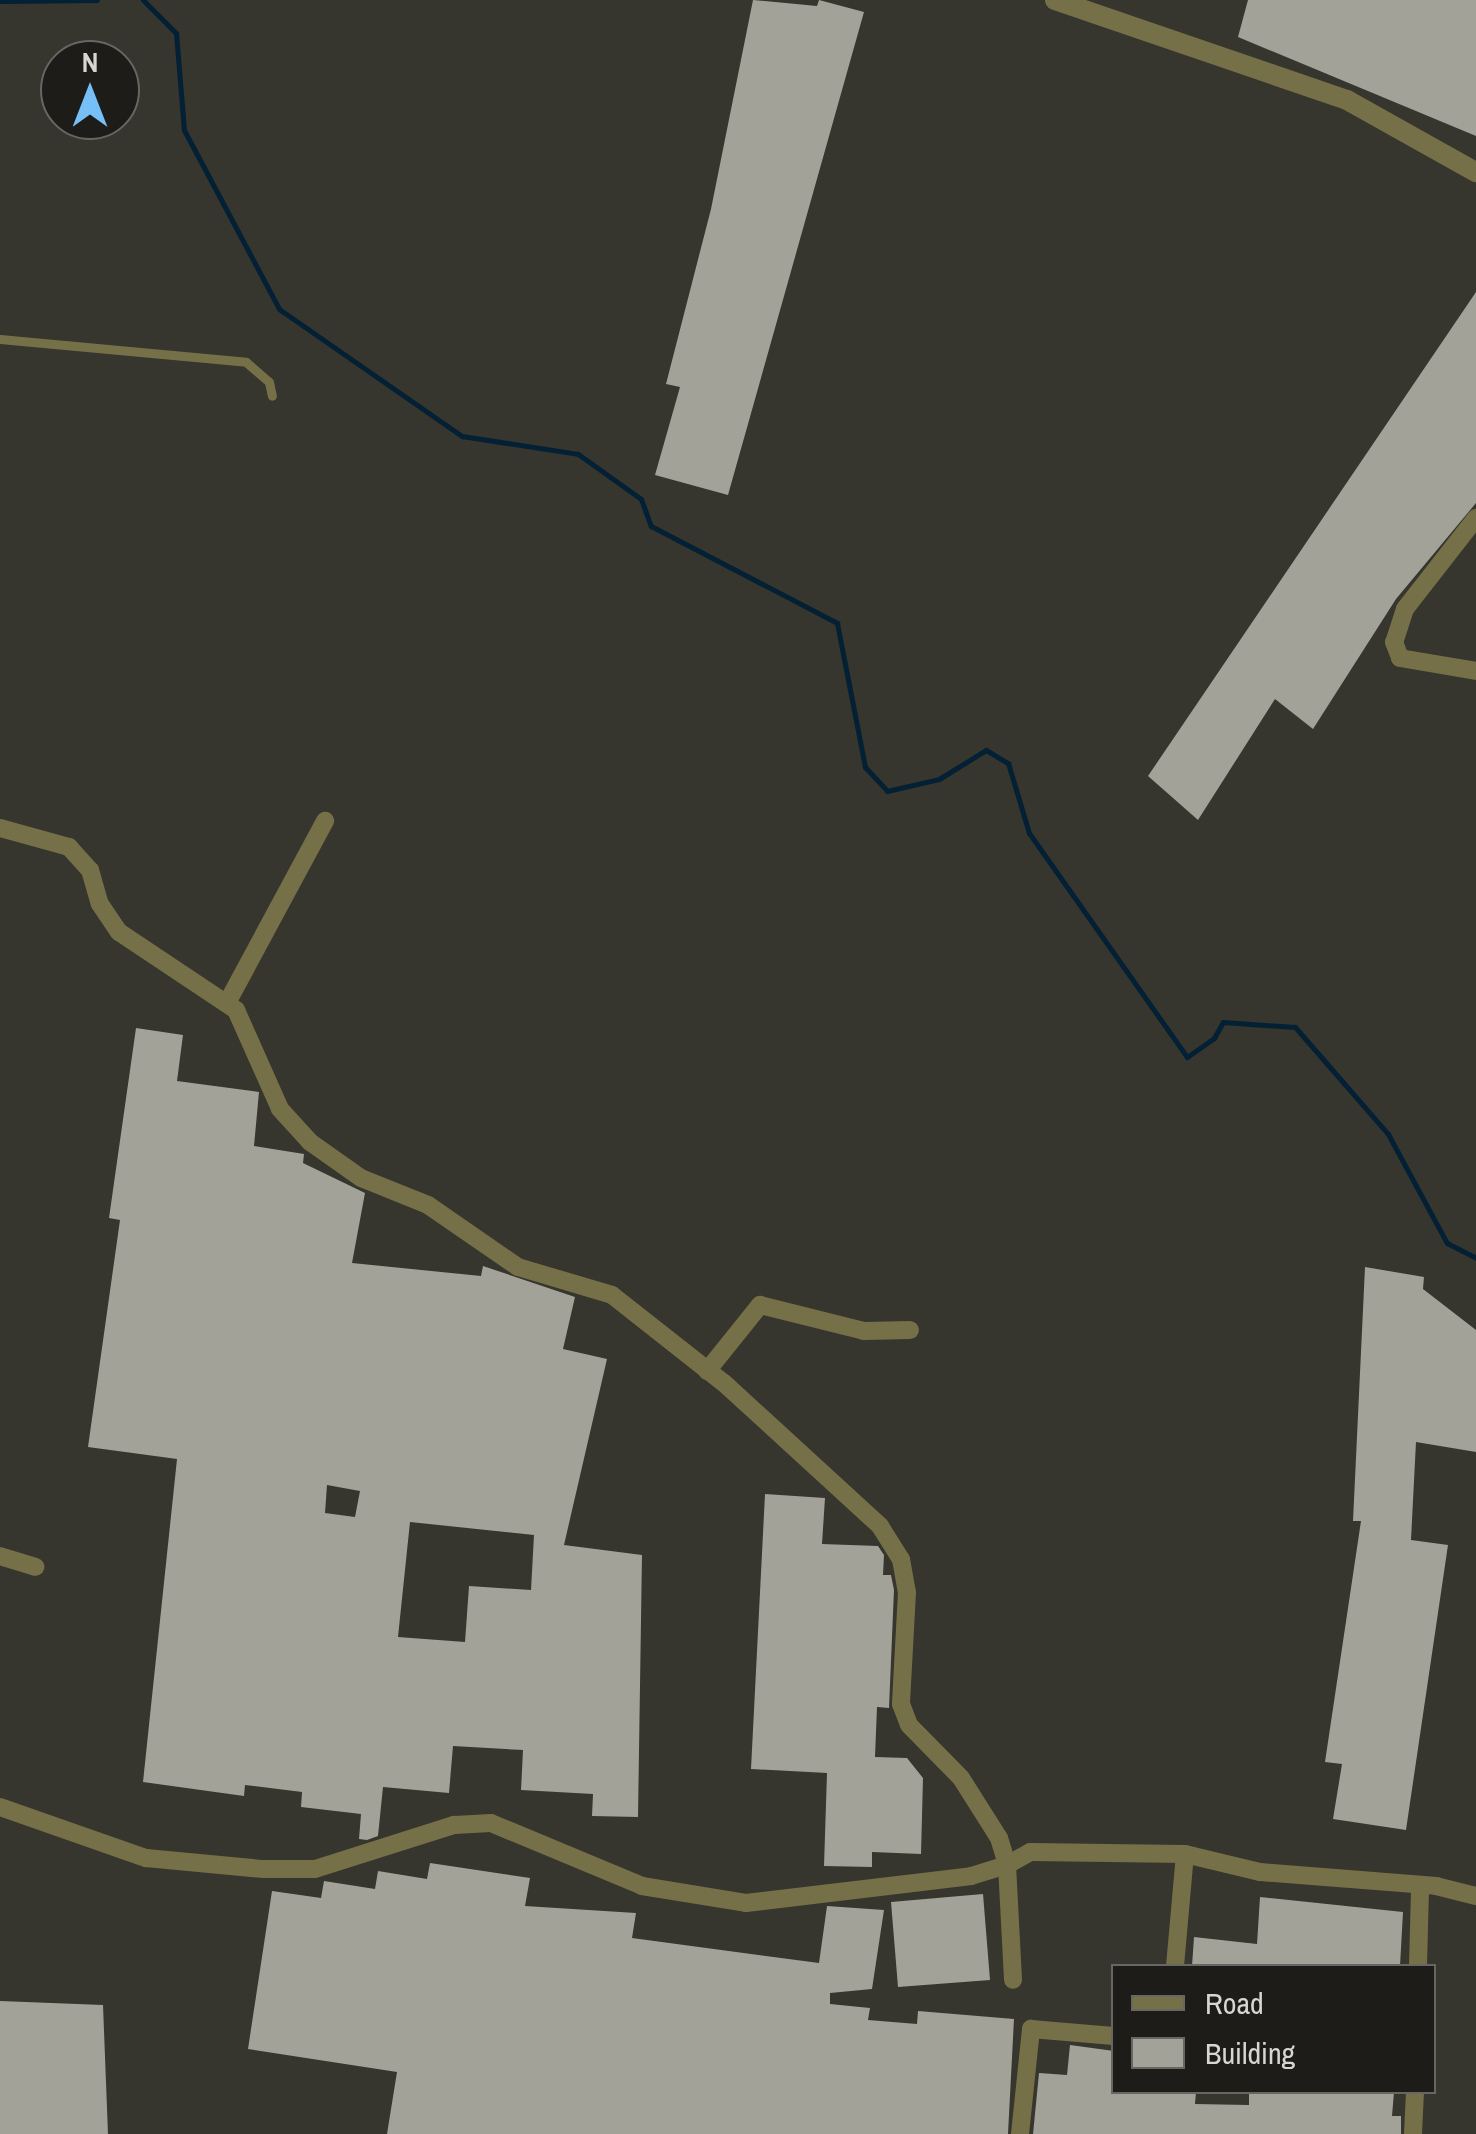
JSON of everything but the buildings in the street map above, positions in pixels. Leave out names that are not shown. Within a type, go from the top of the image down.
[{"type":"street","points":[[1055,0],[1346,100],[1472,164]]},
{"type":"street","points":[[1476,518],[1405,609],[1394,642],[1400,658],[1476,671]]},
{"type":"street","points":[[227,1003],[325,821]]},
{"type":"street","points":[[0,828],[69,847],[90,870],[100,904],[119,932],[227,1003],[280,1109],[310,1142],[361,1178],[428,1205],[518,1267],[612,1296],[708,1371],[880,1526],[901,1559],[908,1622],[901,1704],[909,1725],[960,1778],[999,1838],[1007,1865],[1013,1980]]},
{"type":"street","points":[[708,1371],[760,1305],[864,1331],[910,1330]]},
{"type":"street","points":[[0,1556],[35,1567]]},
{"type":"street","points":[[0,1807],[146,1858],[263,1869],[315,1868],[454,1825],[490,1823],[642,1886],[746,1903],[971,1876],[1007,1865],[1030,1852],[1184,1854],[1260,1872],[1476,1896]]},
{"type":"street","points":[[1175,1964],[1184,1854]]},
{"type":"street","points":[[1418,1964],[1420,1887]]},
{"type":"street","points":[[1020,2134],[1030,2029],[1111,2036]]},
{"type":"street","points":[[1413,2134],[1414,2094]]},
{"type":"lane","points":[[0,338],[246,362],[269,382],[272,396]]},
{"type":"waterway","points":[[0,1],[97,0]]},
{"type":"waterway","points":[[143,0],[176,33],[184,130],[279,309],[462,436],[578,454],[641,499],[651,526],[837,623],[865,767],[887,791],[939,779],[986,750],[1008,763],[1029,833],[1187,1057],[1214,1038],[1223,1022],[1295,1027],[1388,1134],[1447,1243],[1476,1258]]}]
